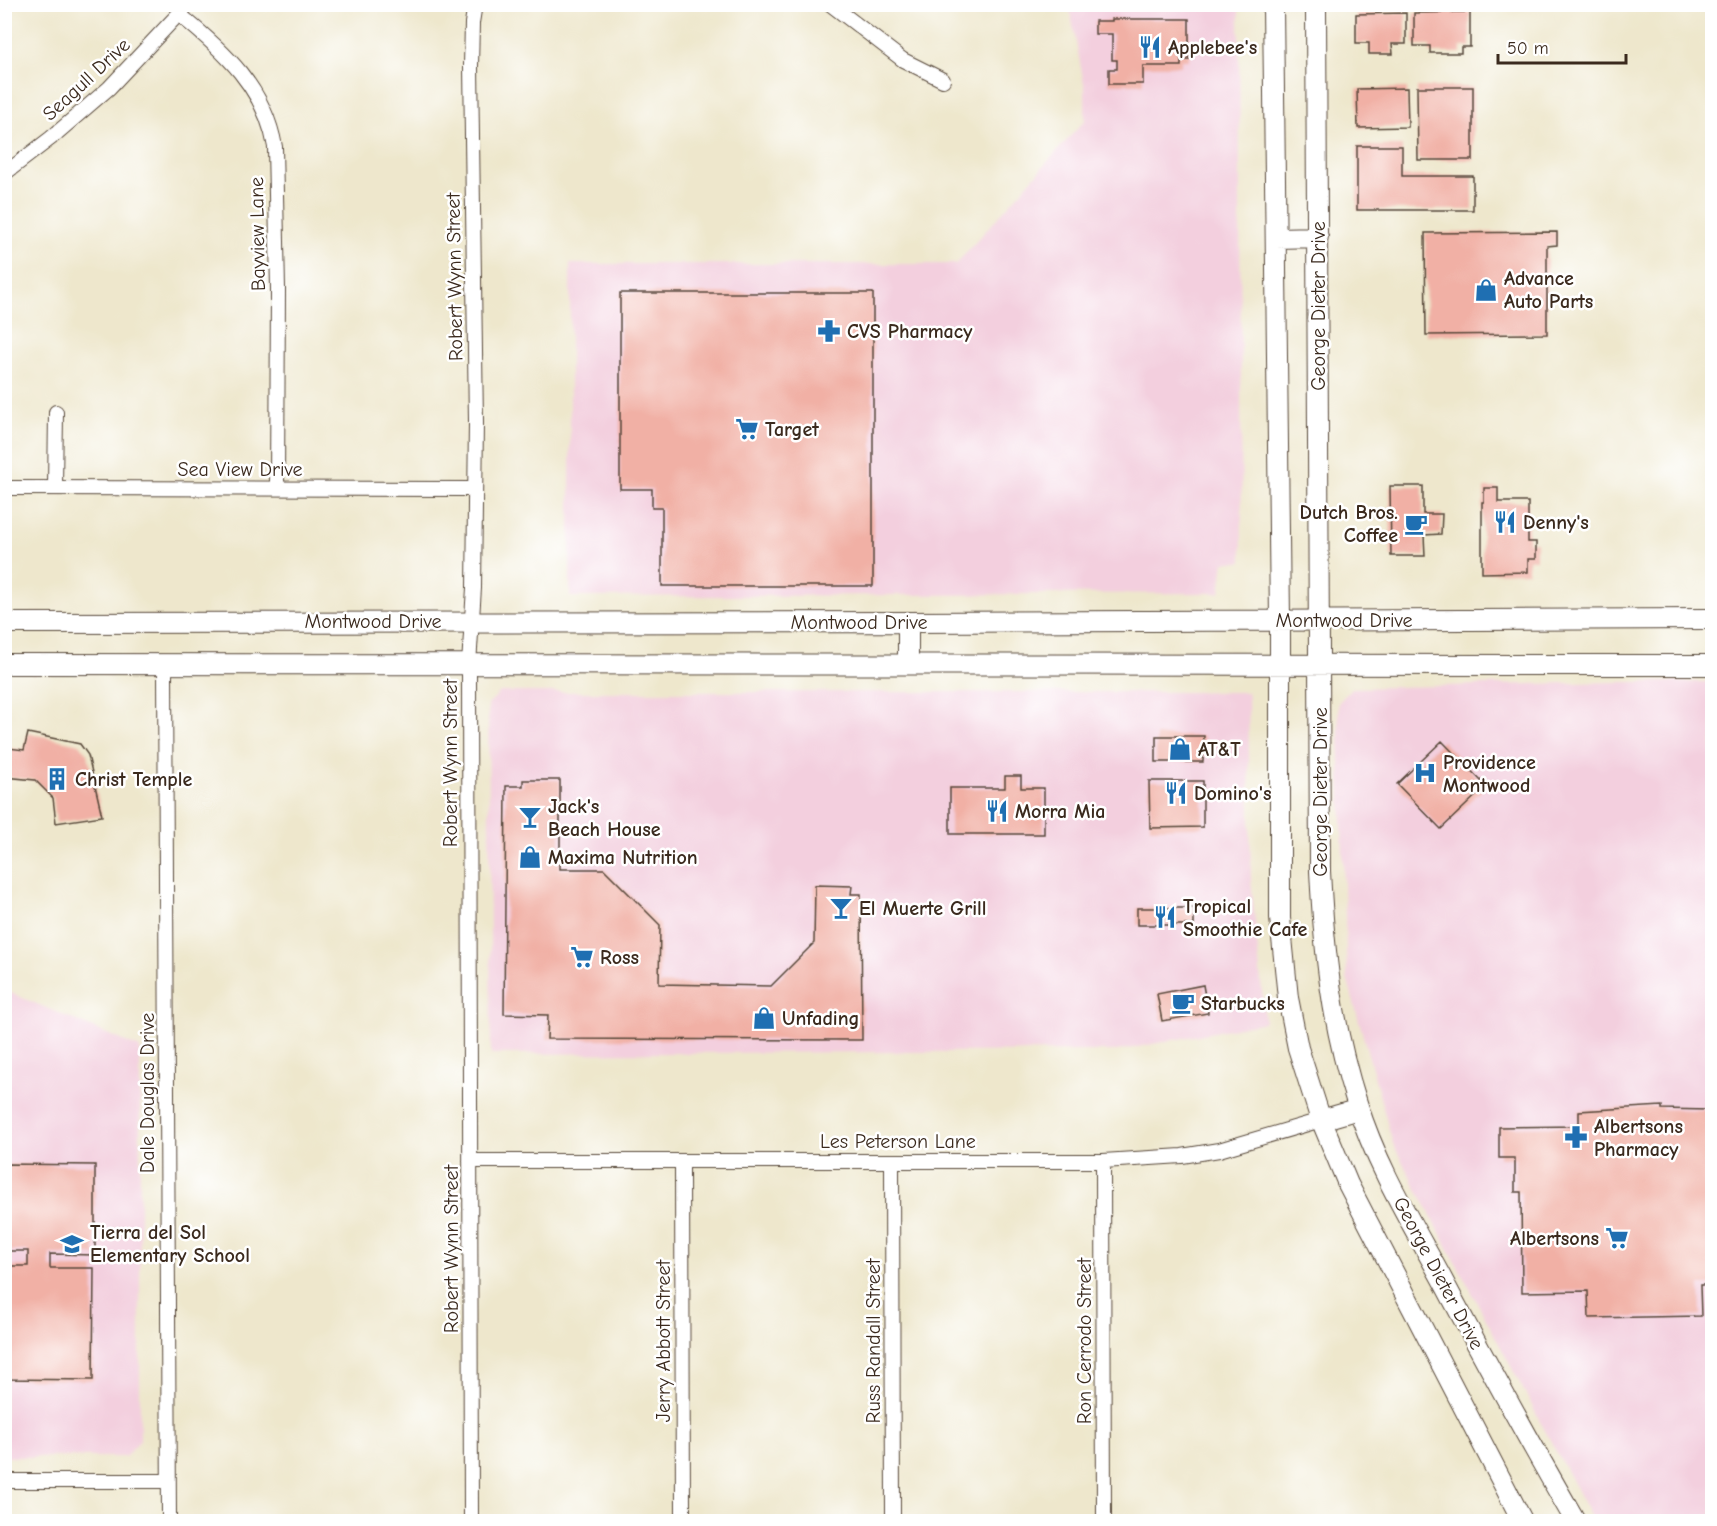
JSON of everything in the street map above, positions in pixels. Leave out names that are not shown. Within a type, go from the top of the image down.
[{"type":"main road","name":"George Dieter Drive","points":[[1273,4],[1280,621],[1280,918],[1283,967],[1298,1048],[1321,1120],[1362,1213],[1522,1521]]},
{"type":"main road","name":"George Dieter Drive","points":[[1316,4],[1320,871],[1326,970],[1343,1056],[1359,1108],[1400,1203],[1525,1434],[1576,1521]]},
{"type":"main road","points":[[1276,238],[1318,237]]},
{"type":"main road","name":"Montwood Drive","points":[[4,623],[1713,619]]},
{"type":"main road","points":[[908,622],[908,663]]},
{"type":"main road","name":"Montwood Drive","points":[[4,664],[1713,665]]},
{"type":"main road","points":[[1321,1120],[1359,1108]]},
{"type":"street","name":"Robert Wynn Street","points":[[471,1521],[469,664],[473,621],[476,422],[471,66],[475,4]]},
{"type":"street","points":[[830,4],[903,60],[943,80]]},
{"type":"street","name":"Seagull Drive","points":[[4,174],[51,138],[109,88],[184,10]]},
{"type":"street","name":"Bayview Lane","points":[[184,10],[239,70],[266,115],[273,134],[278,289],[277,488]]},
{"type":"street","points":[[55,488],[56,412]]},
{"type":"street","name":"Sea View Drive","points":[[4,488],[475,489]]},
{"type":"street","name":"Dale Douglas Drive","points":[[165,665],[169,1521]]},
{"type":"street","name":"Les Peterson Lane","points":[[470,1161],[1057,1159],[1103,1161],[1182,1156],[1219,1150],[1321,1120]]},
{"type":"street","name":"Jerry Abbott Street","points":[[682,1161],[683,1521]]},
{"type":"street","name":"Russ Randall Street","points":[[892,1161],[893,1521]]},
{"type":"street","name":"Ron Cerrodo Street","points":[[1103,1161],[1104,1521]]},
{"type":"street","points":[[4,1481],[168,1481]]},
{"type":"shaded area","points":[[1069,5],[1239,5],[1242,562],[1224,562],[1220,593],[570,597],[570,264],[956,264],[1085,120],[1085,89]]},
{"type":"shaded area","points":[[1712,682],[1712,1521],[1593,1521],[1393,1144],[1347,978],[1338,703],[1352,688]]},
{"type":"shaded area","points":[[500,692],[1248,692],[1251,879],[1265,1022],[1117,1051],[491,1054],[488,705]]},
{"type":"shaded area","name":"Tierra del Sol Elementary School","points":[[4,990],[140,1048],[140,1440],[125,1457],[5,1457]]},
{"type":"building","points":[[1470,12],[1470,47],[1461,47],[1461,53],[1430,53],[1430,46],[1414,46],[1414,13]]},
{"type":"building","points":[[1406,13],[1406,44],[1392,44],[1393,54],[1369,54],[1369,43],[1356,43],[1356,14]]},
{"type":"building","name":"Applebee's","points":[[1112,19],[1189,19],[1189,60],[1181,60],[1181,66],[1143,66],[1143,84],[1109,84],[1109,69],[1117,69],[1117,60],[1112,60],[1112,34],[1095,34],[1095,21],[1112,21]]},
{"type":"building","points":[[1417,87],[1473,87],[1473,160],[1418,160]]},
{"type":"building","points":[[1407,88],[1408,127],[1358,128],[1357,89]]},
{"type":"building","points":[[1357,146],[1402,146],[1402,176],[1473,176],[1473,210],[1357,210]]},
{"type":"building","name":"Advance Auto Parts","points":[[1557,232],[1557,245],[1547,246],[1547,334],[1426,335],[1425,233]]},
{"type":"building","name":"Target","points":[[620,293],[873,293],[873,586],[662,586],[662,508],[652,508],[652,489],[620,489]]},
{"type":"building","name":"Dutch Bros. Coffee","points":[[1390,486],[1423,486],[1423,514],[1442,514],[1441,534],[1424,535],[1425,556],[1391,556]]},
{"type":"building","name":"Denny's","points":[[1484,488],[1498,488],[1498,502],[1528,502],[1528,542],[1536,542],[1536,559],[1528,559],[1528,572],[1482,573]]},
{"type":"building","name":"Christ Temple","points":[[28,733],[80,744],[88,755],[102,816],[56,823],[53,798],[35,780],[5,777],[9,748],[24,750]]},
{"type":"building","name":"AT&T","points":[[1156,736],[1204,736],[1203,762],[1156,762]]},
{"type":"building","points":[[1442,741],[1486,786],[1441,829],[1397,784]]},
{"type":"building","name":"Morra Mia","points":[[1005,776],[1021,776],[1021,788],[1044,788],[1044,834],[950,834],[950,788],[1005,788]]},
{"type":"building","points":[[523,780],[560,780],[560,869],[604,869],[660,925],[659,984],[771,986],[814,943],[815,885],[852,886],[851,894],[861,894],[862,1040],[547,1039],[548,1015],[504,1014],[506,786],[523,786]]},
{"type":"building","points":[[1149,781],[1203,781],[1203,827],[1150,828]]},
{"type":"building","name":"Tropical Smoothie Cafe","points":[[1137,908],[1194,908],[1194,925],[1137,925]]},
{"type":"building","name":"Starbucks","points":[[1203,985],[1208,1013],[1162,1021],[1157,994]]},
{"type":"building","name":"Albertsons","points":[[1662,1106],[1662,1109],[1709,1110],[1709,1125],[1712,1125],[1712,1285],[1700,1285],[1701,1316],[1589,1318],[1588,1291],[1522,1292],[1521,1192],[1515,1192],[1515,1158],[1499,1158],[1499,1127],[1579,1126],[1579,1111]]},
{"type":"building","points":[[4,1164],[95,1165],[95,1255],[50,1254],[50,1268],[94,1268],[93,1380],[4,1379],[4,1266],[28,1266],[28,1251],[4,1251]]},
{"type":"place","name":"Applebee's","points":[[1150,47]]},
{"type":"place","name":"Advance Auto Parts","points":[[1486,290]]},
{"type":"place","name":"CVS Pharmacy","points":[[829,331]]},
{"type":"place","name":"Target","points":[[747,429]]},
{"type":"place","name":"Denny's","points":[[1505,522]]},
{"type":"place","name":"Dutch Bros. Coffee","points":[[1416,524]]},
{"type":"place","name":"AT&T","points":[[1180,749]]},
{"type":"place","name":"Providence Montwood","points":[[1425,773]]},
{"type":"place","name":"Christ Temple","points":[[57,779]]},
{"type":"place","name":"Domino's","points":[[1176,793]]},
{"type":"place","name":"Morra Mia","points":[[997,811]]},
{"type":"place","name":"Jack's Beach House","points":[[530,817]]},
{"type":"place","name":"Maxima Nutrition","points":[[530,857]]},
{"type":"place","name":"El Muerte Grill","points":[[841,908]]},
{"type":"place","name":"Tropical Smoothie Cafe","points":[[1165,917]]},
{"type":"place","name":"Ross","points":[[582,957]]},
{"type":"place","name":"Starbucks","points":[[1183,1003]]},
{"type":"place","name":"Unfading","points":[[764,1018]]},
{"type":"place","name":"Albertsons Pharmacy","points":[[1576,1137]]},
{"type":"place","name":"Albertsons","points":[[1617,1238]]},
{"type":"place","name":"Tierra del Sol Elementary School","points":[[72,1244]]}]
